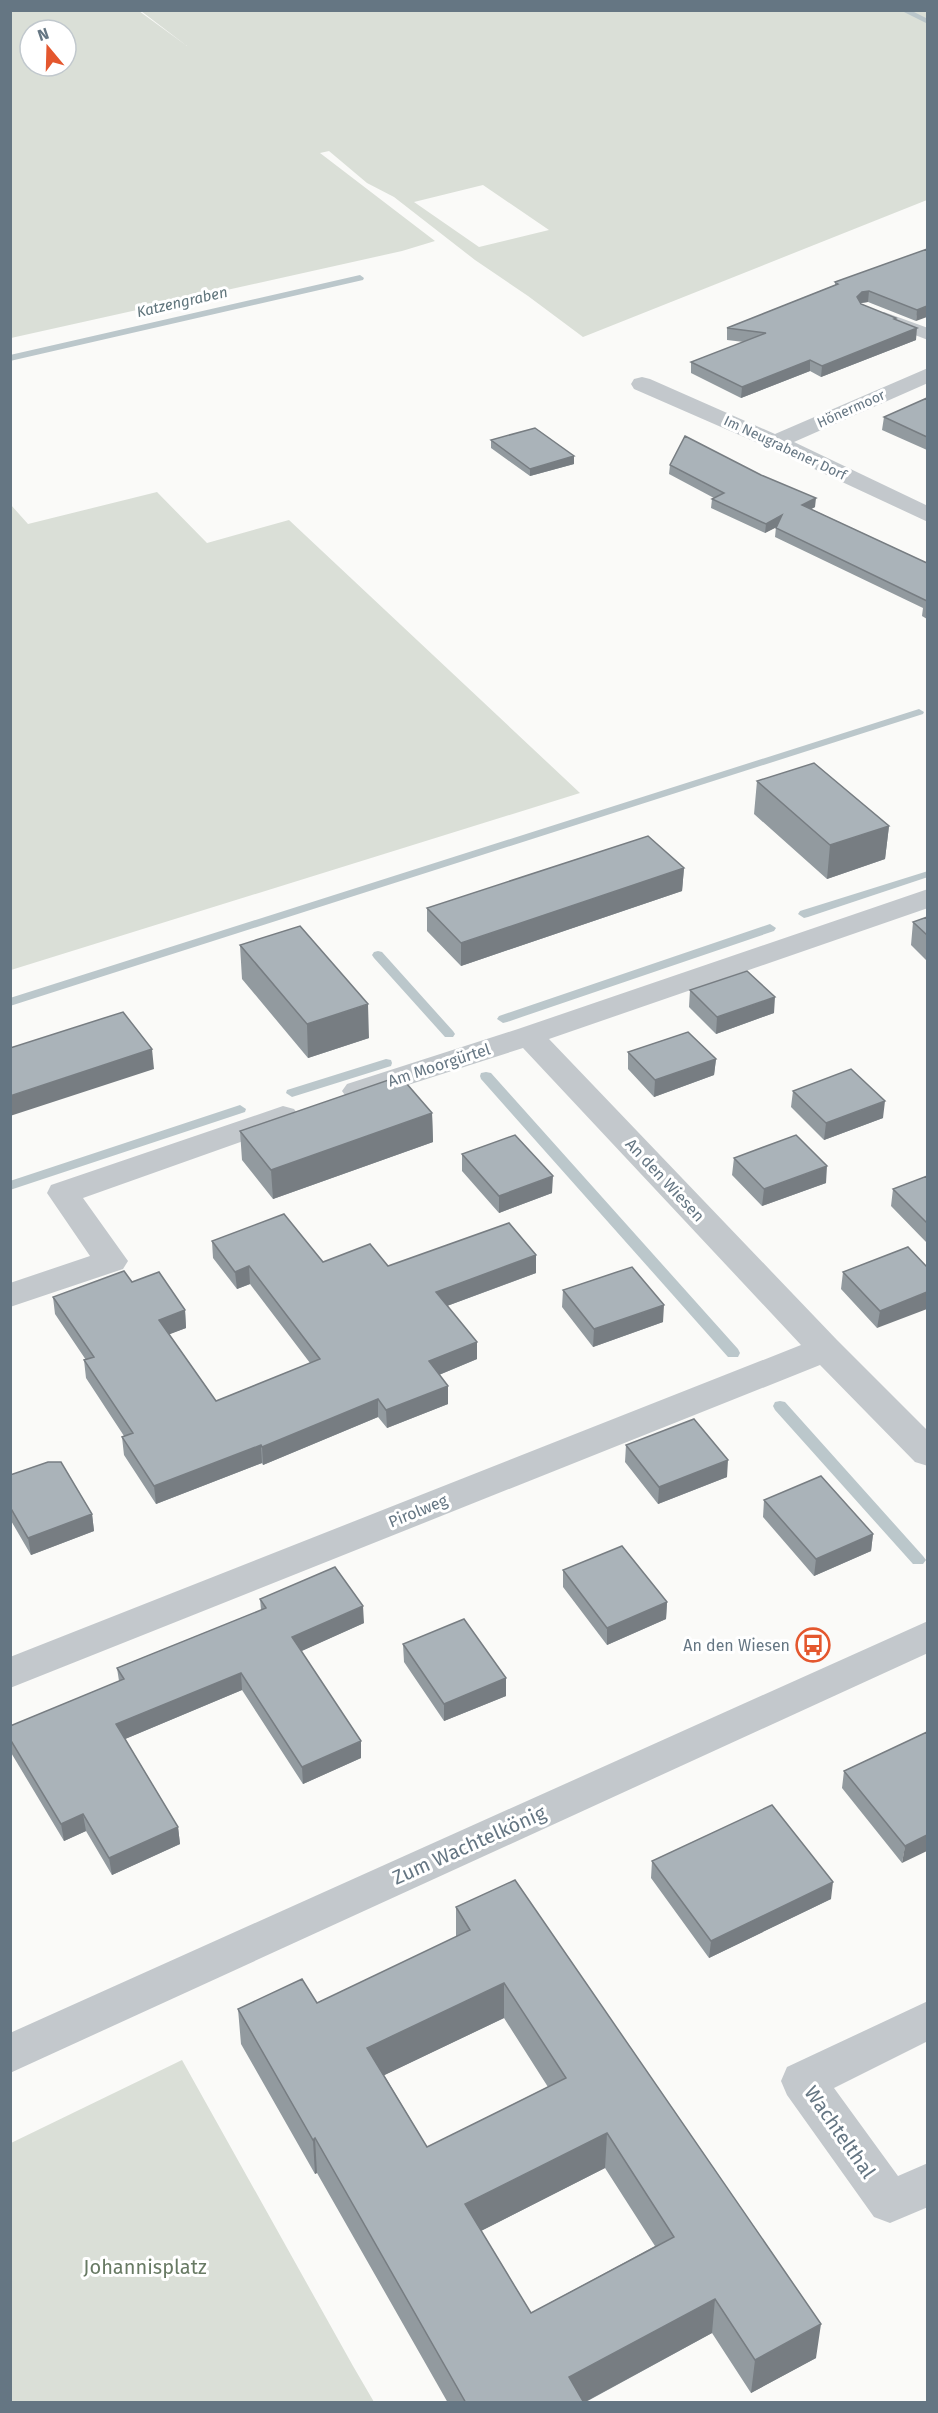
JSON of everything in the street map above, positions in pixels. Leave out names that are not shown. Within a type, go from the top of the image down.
[{"type":"street","name":"Hönermoor","points":[[775,442],[927,375]]},
{"type":"street","name":"Im Neugrabener Dorf","points":[[642,384],[775,442],[927,515]]},
{"type":"street","name":"Am Moorgürtel","points":[[10,1296],[111,1261],[63,1193],[317,1105],[529,1036],[927,898]]},
{"type":"street","name":"An den Wiesen","points":[[529,1036],[825,1349],[927,1453]]},
{"type":"street","name":"Pirolweg","points":[[10,1673],[825,1349]]},
{"type":"street","name":"Zum Wachtelkönig","points":[[10,2054],[927,1636]]},
{"type":"street","name":"Wachtelthal","points":[[927,2020],[803,2081],[890,2202],[927,2184]]},
{"type":"lane","points":[[889,303],[927,321]]},
{"type":"lane","points":[[867,309],[927,335]]},
{"type":"green space","points":[[10,11],[139,11],[187,46],[141,11],[927,11],[927,200],[583,337],[475,260],[394,197],[367,183],[329,151],[320,153],[435,241],[402,251],[11,338]],"holes":[[[483,185],[549,230],[479,247],[414,202]]]},
{"type":"green space","points":[[157,492],[207,543],[289,520],[580,793],[11,970],[11,505],[28,524]]},
{"type":"green space","name":"Johannisplatz","points":[[182,2060],[374,2402],[12,2402],[11,2143]]},
{"type":"building","points":[[927,249],[927,306],[917,310],[869,291],[862,292],[857,297],[861,304],[917,328],[822,366],[810,360],[742,387],[691,362],[766,333],[727,328],[838,284],[835,282]]},
{"type":"building","points":[[927,398],[927,437],[884,417]]},
{"type":"building","points":[[535,428],[574,456],[530,469],[491,440]]},
{"type":"building","points":[[685,436],[761,475],[816,498],[802,505],[927,563],[927,601],[776,528],[782,515],[766,524],[712,499],[724,493],[670,465]]},
{"type":"building","points":[[814,763],[889,826],[830,845],[757,781]]},
{"type":"building","points":[[648,836],[684,868],[461,943],[427,908]]},
{"type":"building","points":[[927,917],[927,935],[913,922]]},
{"type":"building","points":[[300,926],[368,1004],[307,1024],[240,945]]},
{"type":"building","points":[[747,971],[775,997],[717,1017],[690,990]]},
{"type":"building","points":[[123,1012],[152,1049],[10,1096],[10,1048]]},
{"type":"building","points":[[688,1032],[716,1059],[655,1080],[628,1052]]},
{"type":"building","points":[[851,1069],[885,1101],[826,1123],[793,1091]]},
{"type":"building","points":[[400,1076],[432,1113],[271,1170],[240,1131]]},
{"type":"building","points":[[515,1135],[553,1176],[499,1196],[462,1154]]},
{"type":"building","points":[[796,1135],[827,1166],[764,1189],[734,1158]]},
{"type":"building","points":[[927,1176],[927,1223],[893,1189]]},
{"type":"building","points":[[284,1214],[323,1262],[370,1244],[388,1266],[509,1223],[536,1255],[436,1292],[477,1342],[429,1361],[448,1386],[386,1410],[378,1399],[262,1447],[261,1445],[154,1486],[122,1437],[133,1433],[84,1360],[94,1357],[53,1297],[124,1271],[132,1282],[159,1272],[185,1310],[159,1320],[216,1401],[320,1359],[249,1266],[235,1272],[212,1241]]},
{"type":"building","points":[[908,1247],[927,1267],[927,1292],[880,1311],[843,1272]]},
{"type":"building","points":[[632,1267],[664,1305],[594,1329],[563,1290]]},
{"type":"building","points":[[694,1419],[728,1460],[659,1487],[626,1445]]},
{"type":"building","points":[[48,1462],[61,1462],[92,1514],[28,1538],[10,1507],[10,1475]]},
{"type":"building","points":[[821,1476],[873,1534],[816,1559],[764,1500]]},
{"type":"building","points":[[622,1546],[667,1602],[607,1628],[563,1570]]},
{"type":"building","points":[[335,1567],[363,1606],[292,1637],[361,1741],[302,1767],[241,1673],[116,1724],[178,1827],[109,1858],[83,1814],[61,1824],[10,1739],[10,1726],[124,1679],[117,1668],[266,1608],[260,1599]]},
{"type":"building","points":[[464,1619],[506,1678],[444,1704],[403,1644]]},
{"type":"building","points":[[927,1732],[927,1835],[905,1846],[844,1771]]},
{"type":"building","points":[[772,1805],[833,1882],[711,1941],[652,1861]]},
{"type":"building","points":[[515,1880],[821,2324],[755,2360],[715,2299],[569,2377],[584,2403],[466,2403],[315,2138],[313,2140],[238,2009],[302,1979],[317,2003],[470,1930],[456,1907]],"holes":[[[504,1983],[566,2078],[427,2147],[367,2048]],[[607,2133],[674,2237],[531,2313],[465,2204]]]},
{"type":"waterway","points":[[903,10],[928,22]]},
{"type":"waterway","name":"Katzengraben","points":[[10,358],[360,278]]},
{"type":"waterway","points":[[10,1002],[919,712]]},
{"type":"waterway","points":[[804,914],[926,874]]},
{"type":"waterway","points":[[503,1019],[770,928]]},
{"type":"waterway","points":[[378,955],[449,1034]]},
{"type":"waterway","points":[[292,1093],[386,1063]]},
{"type":"waterway","points":[[486,1076],[733,1353]]},
{"type":"waterway","points":[[10,1186],[240,1109]]},
{"type":"waterway","points":[[780,1406],[918,1560]]},
{"type":"place","name":"An den Wiesen","points":[[813,1645]]}]
